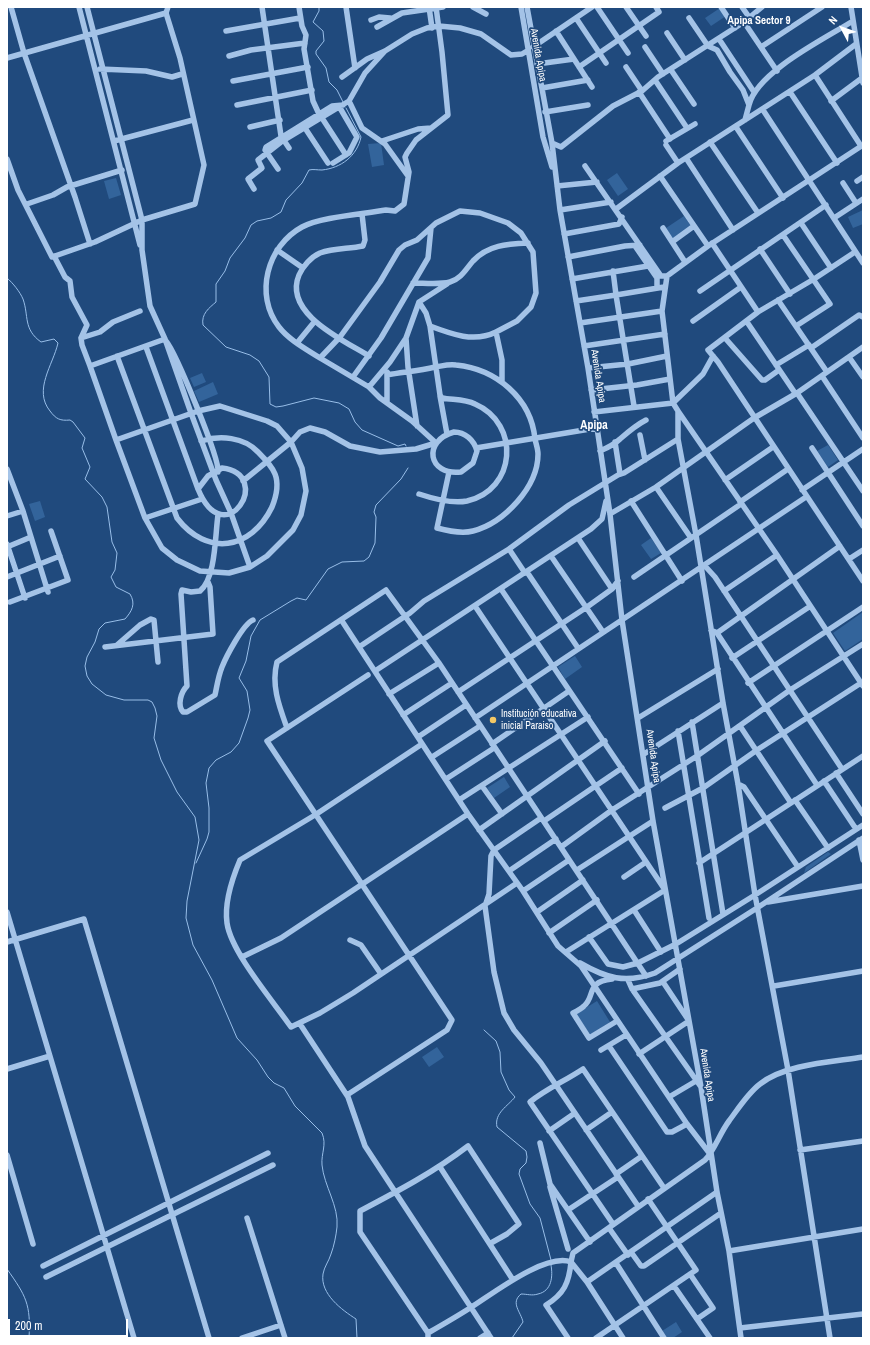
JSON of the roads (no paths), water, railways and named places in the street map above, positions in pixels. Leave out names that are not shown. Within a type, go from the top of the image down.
[{"type":"street","points":[[11,7],[24,53],[90,244]]},
{"type":"street","points":[[79,7],[122,170],[134,224],[142,250]]},
{"type":"street","points":[[87,7],[142,220],[142,250],[150,306],[165,339],[201,440],[216,480],[231,513],[250,567]]},
{"type":"street","points":[[54,256],[90,244],[142,220],[195,204],[204,165],[182,74],[180,58],[166,13],[168,7]]},
{"type":"street","points":[[262,7],[283,138],[289,148]]},
{"type":"street","points":[[299,7],[300,18],[306,35],[304,52],[315,106],[346,155]]},
{"type":"street","points":[[346,7],[355,68]]},
{"type":"street","points":[[436,7],[448,115],[416,140],[405,157],[409,172],[404,204],[395,211],[386,210],[309,224],[294,232],[277,250],[268,269],[266,289],[268,304],[279,327],[297,343],[369,387],[387,404],[412,420],[436,443]]},
{"type":"street","points":[[371,20],[379,17],[390,18],[405,12],[443,7]]},
{"type":"street","points":[[473,7],[486,14]]},
{"type":"street","name":"Avenida Apipa","points":[[521,7],[527,51],[543,137],[555,175]]},
{"type":"street","name":"Avenida Apipa","points":[[528,7],[533,47],[552,143],[560,210],[588,368],[610,514],[622,620],[644,754],[653,821],[701,1087],[710,1154],[729,1251],[741,1338]]},
{"type":"street","points":[[533,47],[592,7]]},
{"type":"street","points":[[597,7],[628,53]]},
{"type":"street","points":[[626,7],[646,36]]},
{"type":"street","points":[[579,67],[659,12],[656,7]]},
{"type":"street","points":[[721,7],[735,28]]},
{"type":"street","points":[[742,7],[749,17]]},
{"type":"street","points":[[552,143],[561,147],[613,106],[641,91],[663,74],[744,22],[762,7]]},
{"type":"street","points":[[761,47],[822,7]]},
{"type":"street","points":[[832,101],[863,80],[851,7]]},
{"type":"street","points":[[429,8],[432,28]]},
{"type":"street","points":[[7,58],[166,13]]},
{"type":"street","points":[[226,31],[300,18]]},
{"type":"street","points":[[377,27],[386,23],[390,18]]},
{"type":"street","points":[[576,18],[606,63]]},
{"type":"street","points":[[689,18],[708,46],[717,50],[743,90],[749,105]]},
{"type":"street","points":[[744,22],[777,71]]},
{"type":"street","points":[[744,122],[747,118],[749,105],[754,92],[790,60],[853,22]]},
{"type":"street","points":[[342,77],[367,59],[385,51],[412,34],[439,26],[460,28],[481,34],[511,55],[527,51]]},
{"type":"street","points":[[556,31],[592,87]]},
{"type":"street","points":[[667,33],[685,60]]},
{"type":"street","points":[[719,39],[754,92]]},
{"type":"street","points":[[228,56],[305,43]]},
{"type":"street","points":[[616,209],[678,163],[790,92],[856,44]]},
{"type":"street","points":[[645,47],[663,74]]},
{"type":"street","points":[[283,138],[305,128],[332,106],[342,107],[349,101],[365,73],[385,51]]},
{"type":"street","points":[[537,64],[574,59]]},
{"type":"street","points":[[233,81],[273,72],[308,67]]},
{"type":"street","points":[[626,67],[641,91],[678,163]]},
{"type":"street","points":[[95,70],[146,71],[172,77],[182,74]]},
{"type":"street","points":[[671,70],[694,104]]},
{"type":"street","points":[[665,808],[703,788],[757,750],[862,684],[673,403],[662,311],[664,287],[667,276],[685,262],[758,213],[862,146],[815,75]]},
{"type":"street","points":[[542,88],[588,80]]},
{"type":"street","points":[[655,80],[687,128]]},
{"type":"street","points":[[237,105],[312,90]]},
{"type":"street","points":[[790,92],[837,163]]},
{"type":"street","points":[[349,101],[362,128],[382,141],[408,176]]},
{"type":"street","points":[[546,112],[588,105]]},
{"type":"street","points":[[305,128],[330,163],[346,155],[353,147],[358,137],[342,107]]},
{"type":"street","points":[[763,110],[863,263]]},
{"type":"street","points":[[254,188],[248,179],[262,168],[258,160],[283,138],[320,116]]},
{"type":"street","points":[[114,141],[194,120]]},
{"type":"street","points":[[250,127],[280,120]]},
{"type":"street","points":[[667,142],[695,124]]},
{"type":"street","points":[[736,127],[783,198]]},
{"type":"street","points":[[382,141],[418,129],[431,128]]},
{"type":"street","points":[[710,142],[758,213]]},
{"type":"street","points":[[267,152],[278,169]]},
{"type":"street","points":[[686,158],[733,230]]},
{"type":"street","points":[[7,159],[18,190],[27,204],[48,251],[52,257],[54,256],[65,277],[70,281],[72,297],[87,325],[81,338],[82,345],[116,440],[145,518],[158,543],[171,556],[200,571],[229,573],[250,567],[259,562],[278,546],[293,530],[301,515],[306,491],[305,478],[296,453],[290,442],[277,426],[246,413],[220,406],[191,413],[145,431],[116,440]]},
{"type":"street","points":[[585,166],[622,217],[648,266],[657,278],[657,288]]},
{"type":"street","points":[[27,204],[71,186],[122,170]]},
{"type":"street","points":[[660,176],[694,226],[730,270],[758,312]]},
{"type":"street","points":[[857,181],[863,177]]},
{"type":"street","points":[[557,186],[597,182]]},
{"type":"street","points":[[843,183],[856,203]]},
{"type":"street","points":[[834,218],[863,199]]},
{"type":"street","points":[[560,210],[611,202]]},
{"type":"street","points":[[700,291],[826,205]]},
{"type":"street","points":[[320,358],[340,338],[380,282],[400,250],[405,245],[417,240],[436,223],[454,213],[465,210],[508,223],[521,233],[533,252],[534,298],[531,307],[522,316],[496,332],[479,337],[465,337],[430,326]]},
{"type":"street","points":[[362,214],[365,240],[363,246],[321,253],[313,258],[303,268],[297,281],[298,299],[302,308],[340,338],[369,356]]},
{"type":"street","points":[[564,234],[619,224],[622,217]]},
{"type":"street","points":[[800,223],[831,268]]},
{"type":"street","points":[[672,242],[694,226]]},
{"type":"street","points":[[353,377],[381,338],[428,258],[431,228]]},
{"type":"street","points":[[663,228],[685,262]]},
{"type":"street","points":[[783,235],[830,304],[796,326]]},
{"type":"street","points":[[369,387],[390,362],[406,338],[419,302],[461,276],[473,261],[488,250],[501,245],[528,243]]},
{"type":"street","points":[[568,257],[625,246],[638,245]]},
{"type":"street","points":[[638,245],[661,276],[667,276]]},
{"type":"street","points":[[760,249],[790,294]]},
{"type":"street","points":[[277,250],[303,268]]},
{"type":"street","points":[[855,252],[790,294],[758,312],[747,322],[708,350],[863,581]]},
{"type":"street","points":[[572,279],[648,266]]},
{"type":"street","points":[[612,271],[632,385],[634,406]]},
{"type":"street","points":[[413,283],[450,282]]},
{"type":"street","points":[[576,301],[664,287]]},
{"type":"street","points":[[693,321],[741,287]]},
{"type":"street","points":[[778,300],[827,372]]},
{"type":"street","points":[[419,302],[426,313],[430,326],[447,434]]},
{"type":"street","points":[[81,338],[100,332],[113,322],[140,311]]},
{"type":"street","points":[[580,323],[662,311]]},
{"type":"street","points":[[725,338],[762,380],[765,380],[778,368],[810,346],[859,315],[863,317]]},
{"type":"street","points":[[297,343],[316,320]]},
{"type":"street","points":[[747,322],[863,491]]},
{"type":"street","points":[[496,332],[502,360],[502,382]]},
{"type":"street","points":[[584,346],[665,334]]},
{"type":"street","points":[[406,338],[408,370],[417,426]]},
{"type":"street","points":[[90,366],[165,339]]},
{"type":"street","points":[[165,339],[176,355],[209,438],[219,469],[216,480]]},
{"type":"street","points":[[146,347],[202,499],[218,515]]},
{"type":"street","points":[[610,514],[656,487],[684,468],[705,451],[754,418],[796,393],[862,349]]},
{"type":"street","points":[[117,356],[177,518],[189,531],[214,543],[224,544],[240,540],[259,528],[265,520],[276,496],[275,475],[267,462],[255,449],[244,442],[231,438],[209,438],[201,440]]},
{"type":"street","points":[[588,368],[628,364],[667,356]]},
{"type":"street","points":[[594,412],[634,406],[673,403],[700,377],[708,367],[713,356]]},
{"type":"street","points":[[849,357],[863,377]]},
{"type":"street","points":[[387,404],[387,375],[390,362]]},
{"type":"street","points":[[387,375],[408,370],[446,365],[462,366],[489,374],[502,382],[516,394],[526,406],[535,432],[538,454],[531,480],[516,504],[504,514],[473,531],[449,531],[437,528],[449,472]]},
{"type":"street","points":[[822,376],[863,438]]},
{"type":"street","points":[[591,390],[670,379]]},
{"type":"street","points":[[419,494],[444,501],[469,501],[490,488],[503,469],[507,457],[507,442],[498,422],[482,408],[467,401],[446,399],[440,395]]},
{"type":"street","points":[[678,411],[678,439],[714,631],[723,702],[738,784],[755,895],[774,986],[830,1338]]},
{"type":"street","points":[[600,451],[646,420]]},
{"type":"street","points":[[243,481],[267,462],[300,432],[310,428],[325,432],[350,446],[380,452],[416,449],[436,443],[447,434],[454,432],[462,433],[476,448],[476,459],[470,467],[461,472],[449,472],[438,466],[433,460],[432,452],[436,443]]},
{"type":"street","points":[[476,448],[596,428]]},
{"type":"street","points":[[640,435],[645,460]]},
{"type":"street","points":[[359,647],[406,616],[424,601],[509,549],[569,505],[678,439]]},
{"type":"street","points":[[615,442],[620,474]]},
{"type":"street","points":[[725,480],[774,447]]},
{"type":"street","points":[[812,448],[863,526]]},
{"type":"street","points":[[802,490],[863,449]]},
{"type":"street","points":[[7,468],[10,484],[23,510],[47,590]]},
{"type":"street","points":[[198,489],[205,479],[219,469],[235,471],[243,481],[244,499],[240,506],[231,513],[218,515]]},
{"type":"street","points":[[634,577],[788,469]]},
{"type":"street","points":[[656,487],[691,538]]},
{"type":"street","points":[[375,671],[423,641],[591,529],[602,518],[607,496]]},
{"type":"street","points":[[475,718],[527,684],[552,665],[682,581],[806,497]]},
{"type":"street","points":[[145,518],[202,499]]},
{"type":"street","points":[[631,501],[682,581]]},
{"type":"street","points":[[7,516],[23,510]]},
{"type":"street","points":[[218,515],[211,572],[208,582],[200,591],[191,592],[182,590],[181,597],[187,686],[183,690],[180,706],[184,713],[215,695],[219,676],[226,658],[247,624],[253,620]]},
{"type":"street","points":[[10,602],[47,590],[68,580],[51,531]]},
{"type":"street","points":[[25,598],[18,573],[7,546],[30,537]]},
{"type":"street","points":[[578,538],[612,589]]},
{"type":"street","points":[[714,631],[741,616],[793,581],[840,546]]},
{"type":"street","points":[[509,549],[578,648]]},
{"type":"street","points":[[849,559],[863,550]]},
{"type":"street","points":[[724,591],[776,555]]},
{"type":"street","points":[[7,577],[60,556]]},
{"type":"street","points":[[551,556],[603,632]]},
{"type":"street","points":[[703,567],[724,591],[842,769]]},
{"type":"street","points":[[458,692],[587,607],[612,589],[618,581]]},
{"type":"street","points":[[105,647],[213,634],[210,587],[208,582]]},
{"type":"street","points":[[501,589],[569,691],[605,741],[639,794]]},
{"type":"street","points":[[287,728],[277,699],[275,670],[277,662],[342,621],[386,590],[439,663],[646,976]]},
{"type":"street","points":[[475,606],[665,890],[566,952]]},
{"type":"street","points":[[732,658],[809,607]]},
{"type":"street","points":[[748,682],[775,666],[863,607]]},
{"type":"street","points":[[116,646],[150,618],[154,620],[158,662]]},
{"type":"street","points":[[342,621],[468,814],[537,912],[549,933],[558,946],[577,962],[687,1124],[710,1154]]},
{"type":"street","points":[[714,631],[817,786]]},
{"type":"street","points":[[561,846],[612,810],[697,756],[790,690],[863,644]]},
{"type":"street","points":[[389,694],[439,663]]},
{"type":"street","points":[[638,718],[718,669]]},
{"type":"street","points":[[347,1095],[442,1033],[451,1024],[452,1020],[408,956],[267,741],[368,675]]},
{"type":"street","points":[[403,715],[452,684]]},
{"type":"street","points":[[446,779],[569,691]]},
{"type":"street","points":[[644,754],[723,702]]},
{"type":"street","points":[[418,737],[466,705]]},
{"type":"street","points":[[459,800],[588,717]]},
{"type":"street","points":[[692,722],[723,914]]},
{"type":"street","points":[[432,758],[480,726]]},
{"type":"street","points":[[740,726],[793,802],[828,848]]},
{"type":"street","points":[[678,732],[709,918]]},
{"type":"street","points":[[479,830],[528,797],[605,741]]},
{"type":"street","points":[[422,744],[315,815],[240,860],[231,888],[226,914],[231,935],[242,958],[291,1027],[300,1024],[320,1013],[517,883]]},
{"type":"street","points":[[699,863],[863,756]]},
{"type":"street","points":[[622,768],[494,850],[491,859],[489,894],[484,906],[494,972],[504,1013],[509,1023],[542,1063],[638,1206]]},
{"type":"street","points":[[836,773],[863,814]]},
{"type":"street","points":[[824,781],[856,829]]},
{"type":"street","points":[[738,784],[744,787],[798,867]]},
{"type":"street","points":[[482,786],[502,814]]},
{"type":"street","points":[[242,958],[281,938],[468,814]]},
{"type":"street","points":[[577,870],[653,821]]},
{"type":"street","points":[[589,937],[608,964],[623,967],[638,963],[676,944],[863,825]]},
{"type":"street","points":[[509,871],[556,839]]},
{"type":"street","points":[[577,962],[596,972],[618,978],[628,980],[646,976],[679,959],[861,839],[863,860]]},
{"type":"street","points":[[522,891],[569,860]]},
{"type":"street","points":[[624,877],[646,862]]},
{"type":"street","points":[[537,912],[583,880]]},
{"type":"street","points":[[766,902],[863,886]]},
{"type":"street","points":[[549,933],[597,900]]},
{"type":"street","points":[[634,910],[661,952]]},
{"type":"street","points":[[7,912],[134,1338]]},
{"type":"street","points":[[7,942],[84,919],[209,1338]]},
{"type":"street","points":[[350,940],[361,945],[381,974]]},
{"type":"street","points":[[632,990],[663,982],[680,969]]},
{"type":"street","points":[[774,986],[863,971]]},
{"type":"street","points":[[617,1021],[589,1038],[573,1013],[584,1006],[594,986],[604,980],[618,978]]},
{"type":"street","points":[[628,980],[632,990],[701,1087]]},
{"type":"street","points":[[639,1054],[689,1022],[663,982]]},
{"type":"street","points":[[300,1024],[347,1095],[365,1146],[489,1336],[480,1338]]},
{"type":"street","points":[[601,1050],[626,1035]]},
{"type":"street","points":[[609,1046],[668,1132],[672,1132],[687,1124]]},
{"type":"street","points":[[7,1069],[50,1056]]},
{"type":"street","points":[[568,1338],[546,1305],[557,1298],[561,1293],[570,1274],[573,1253],[710,1154],[718,1137],[758,1086],[765,1080],[788,1070],[863,1057]]},
{"type":"street","points":[[664,1188],[583,1069],[557,1086],[546,1090],[530,1102],[611,1226],[642,1267],[722,1214]]},
{"type":"street","points":[[669,1097],[696,1081]]},
{"type":"street","points":[[586,1130],[612,1112]]},
{"type":"street","points":[[549,1131],[575,1113]]},
{"type":"street","points":[[800,1150],[863,1141]]},
{"type":"street","points":[[540,1143],[550,1184],[552,1200],[568,1249]]},
{"type":"street","points":[[491,1243],[507,1234],[518,1224],[468,1146],[440,1167],[360,1211],[360,1232],[428,1336],[513,1280],[553,1262],[561,1260],[571,1262],[587,1282],[623,1338]]},
{"type":"street","points":[[43,1266],[268,1153]]},
{"type":"street","points":[[7,1155],[33,1244]]},
{"type":"street","points":[[568,1210],[592,1195],[642,1156]]},
{"type":"street","points":[[46,1277],[273,1165]]},
{"type":"street","points":[[440,1167],[491,1243],[513,1280]]},
{"type":"street","points":[[550,1184],[590,1242]]},
{"type":"street","points":[[587,1282],[717,1192]]},
{"type":"street","points":[[596,1338],[696,1270],[648,1199]]},
{"type":"street","points":[[247,1218],[285,1338]]},
{"type":"street","points":[[729,1251],[863,1229]]},
{"type":"street","points":[[616,1263],[644,1306],[645,1311],[664,1338]]},
{"type":"street","points":[[690,1274],[713,1308],[697,1320]]},
{"type":"street","points":[[674,1286],[710,1338]]},
{"type":"street","points":[[740,1328],[863,1314]]},
{"type":"street","points":[[242,1338],[281,1325]]},
{"type":"waterway","points":[[319,7],[319,11],[313,22],[323,31],[324,41],[316,51],[316,54],[326,68],[329,82],[337,90],[343,102]]},
{"type":"waterway","points":[[346,108],[361,137],[356,150],[347,160],[336,167],[322,170],[309,170],[302,183],[286,200],[281,212],[271,218],[257,221],[251,225],[245,238],[230,258],[225,271],[216,284],[216,302],[204,314],[203,325],[226,347],[250,355],[259,361],[269,377],[270,404],[276,407],[314,398],[339,403],[349,409],[355,422],[362,430],[398,446],[405,444],[406,446]]},
{"type":"waterway","points":[[7,278],[12,282],[23,299],[31,332],[41,342],[54,339],[58,343],[44,386],[43,395],[45,403],[56,418],[61,420],[70,420],[73,422],[85,438],[82,448],[90,467],[85,479],[102,497],[107,507],[112,542],[117,553],[115,570],[111,577],[116,587],[130,594],[133,601],[130,613],[125,619],[105,623],[99,629],[95,642],[87,657],[85,666],[87,676],[92,684],[106,695],[124,700],[148,700],[152,702],[155,708],[157,716],[154,738],[161,760],[177,792],[195,817],[199,840],[187,901],[186,918],[193,945],[212,980],[237,1038],[257,1060],[268,1077],[274,1083],[284,1088],[295,1106],[322,1133],[324,1141],[322,1161],[323,1173],[334,1204],[337,1219],[335,1241],[323,1274],[323,1281],[328,1295],[333,1301],[356,1319],[357,1338]]},
{"type":"waterway","points":[[196,863],[209,832],[209,808],[206,783],[209,768],[216,760],[231,752],[239,743],[250,710],[247,691],[239,678],[246,661],[251,636],[260,620],[297,598],[306,600],[328,569],[342,562],[364,561],[369,557],[375,543],[376,517],[374,512],[376,505],[401,479],[408,468]]},
{"type":"waterway","points":[[484,1030],[496,1041],[500,1052],[501,1072],[509,1090],[515,1097],[502,1110],[498,1118],[497,1127],[526,1151],[526,1163],[520,1169],[519,1174],[530,1204],[540,1218],[551,1260]]},
{"type":"waterway","points":[[512,1338],[523,1322],[516,1304],[518,1297],[521,1294],[536,1295],[546,1290],[549,1286],[552,1274],[551,1265]]},
{"type":"waterway","points":[[7,1269],[19,1286],[26,1301],[29,1317],[29,1338]]},
{"type":"place","name":"Institución educativa inicial Paraiso","points":[[493,720]]},
{"type":"district","name":"Apipa Sector 9","points":[[759,21]]},
{"type":"district","name":"Apipa","points":[[594,426]]}]
